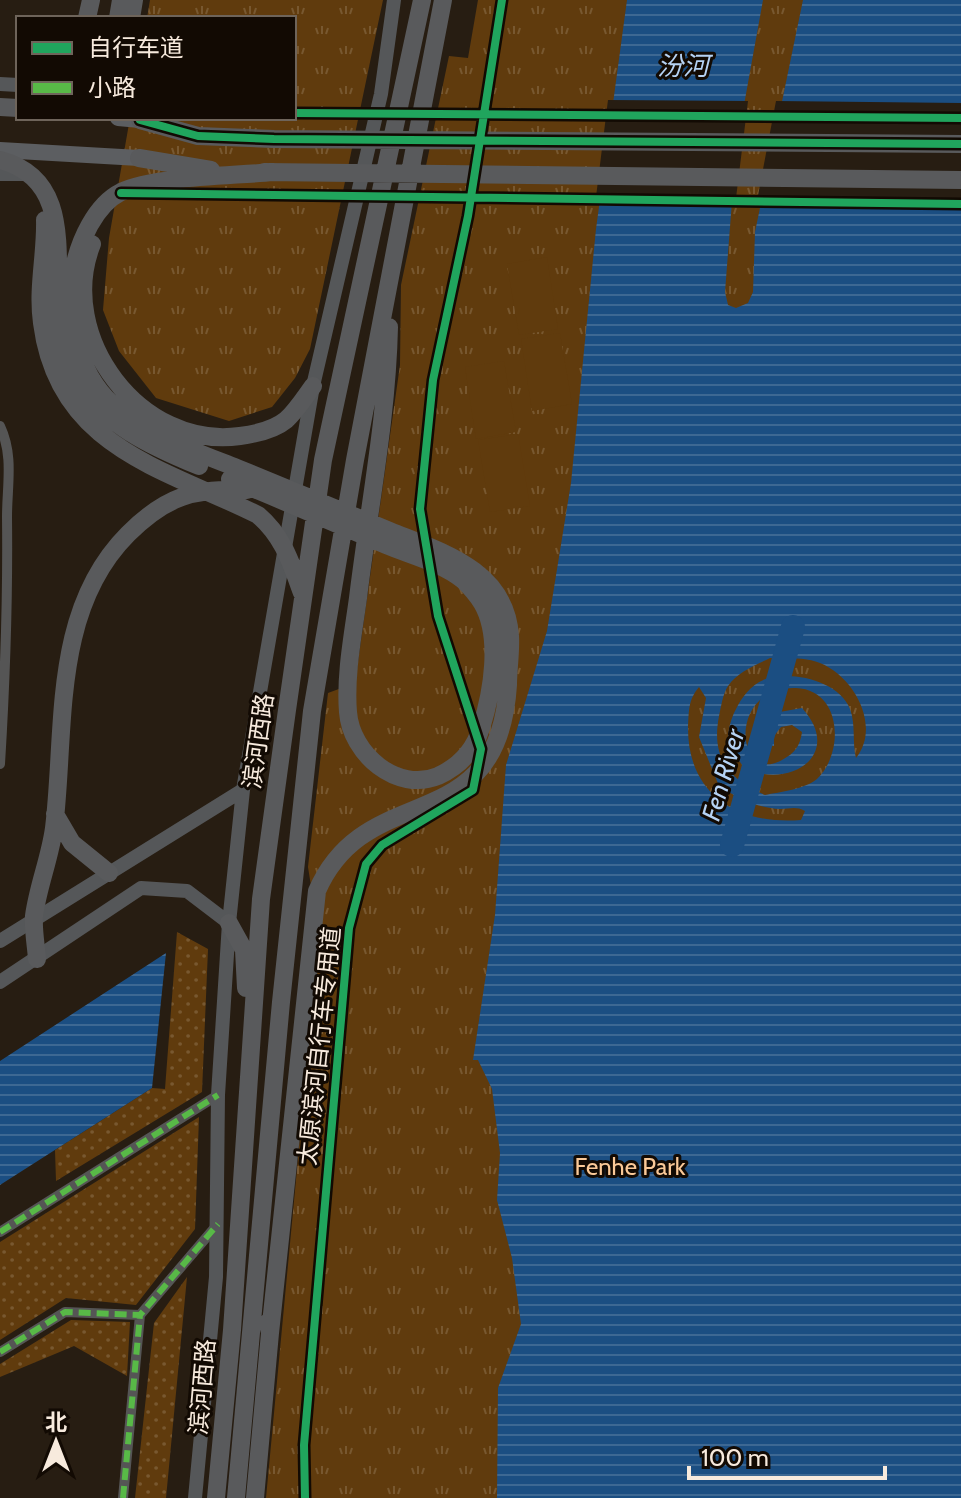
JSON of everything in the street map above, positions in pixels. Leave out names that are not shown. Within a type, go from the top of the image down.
[{"type":"highway","points":[[410,61],[413,0]]},
{"type":"highway","name":"滨河西路","points":[[216,1498],[261,899],[303,596],[334,404],[422,0]]},
{"type":"highway","name":"滨河西路","points":[[236,1498],[312,711],[390,272],[443,0]]},
{"type":"highway","points":[[429,65],[457,0]]},
{"type":"highway","points":[[155,120],[274,139],[961,144]]},
{"type":"highway","points":[[139,158],[196,169],[273,172],[961,180]]},
{"type":"highway","points":[[0,160],[34,174],[47,195],[58,242],[59,337],[75,379],[106,417],[145,444],[257,490],[450,572],[462,580],[484,606],[492,640],[483,721],[477,742],[451,770],[432,778],[410,780],[376,765],[352,729],[348,714],[350,660],[362,567],[388,380],[390,272]]},
{"type":"highway","points":[[255,1498],[317,891],[334,859],[351,842],[386,821],[448,795],[483,770],[496,746],[507,699],[510,637],[507,614],[497,593],[484,577],[460,559],[185,447],[140,425],[111,403],[89,374],[76,342],[71,282],[77,254],[104,206],[121,193],[149,185],[273,172]]},
{"type":"highway","points":[[34,174],[46,221],[40,288],[48,356],[87,424],[111,444],[147,464],[258,515],[272,527],[284,545],[303,596]]},
{"type":"highway","points":[[121,193],[90,249],[82,296],[87,327],[101,362],[122,390],[149,415],[217,439],[257,433],[285,421],[313,386]]},
{"type":"highway","points":[[37,959],[34,919],[55,813],[67,666],[74,631],[94,577],[115,547],[151,511],[180,496],[220,489],[257,490]]},
{"type":"highway","points":[[55,813],[72,843],[109,873]]},
{"type":"highway","points":[[229,923],[244,950],[251,1052]]},
{"type":"highway","points":[[263,1202],[290,1134]]},
{"type":"highway","points":[[257,1270],[270,1333]]},
{"type":"main road","points":[[0,150],[139,158]]},
{"type":"street","points":[[195,1498],[218,1224],[218,1095],[229,923],[243,790],[313,386],[381,94],[394,0]]},
{"type":"street","points":[[0,174],[34,174]]},
{"type":"street","points":[[0,426],[11,468],[7,503],[8,642],[0,764]]},
{"type":"street","points":[[0,941],[243,790]]},
{"type":"street","points":[[0,982],[141,888],[163,887],[187,891],[229,923]]},
{"type":"street","points":[[0,1232],[218,1095]]},
{"type":"street","points":[[123,1498],[140,1315],[218,1224]]},
{"type":"street","points":[[0,1352],[65,1312],[140,1315]]},
{"type":"green space","points":[[150,0],[383,0],[310,349],[295,378],[272,407],[229,421],[156,398],[119,351],[103,310],[109,238],[130,120],[296,120],[296,16],[147,16]]},
{"type":"green space","name":"Fenhe Park","points":[[478,0],[961,0],[961,1498],[266,1498],[319,936],[308,867],[328,693],[355,683],[400,365],[401,285],[449,56],[468,58]]},
{"type":"green space","points":[[547,257],[558,329],[519,335],[507,264]]},
{"type":"green space","points":[[560,333],[572,404],[532,411],[521,339]]},
{"type":"green space","points":[[504,361],[516,432],[476,439],[465,367]]},
{"type":"green space","points":[[518,434],[530,506],[490,512],[478,440]]},
{"type":"green space","points":[[177,932],[208,949],[202,1092],[56,1181],[55,1150],[152,1088],[165,1089]]},
{"type":"green space","points":[[199,1117],[195,1229],[136,1305],[66,1298],[0,1340],[0,1242]]},
{"type":"green space","points":[[187,1277],[166,1498],[135,1498],[154,1323]]},
{"type":"green space","points":[[71,1320],[130,1322],[127,1376],[74,1346],[0,1377],[0,1364]]},
{"type":"water","name":"Fenhe Park","points":[[627,0],[763,0],[736,149],[725,292],[728,305],[736,308],[748,303],[753,292],[755,232],[803,0],[961,0],[961,1498],[497,1498],[498,1388],[521,1324],[512,1258],[497,1200],[500,1153],[492,1089],[478,1060],[473,1060],[495,915],[506,765],[547,631],[571,483],[596,229]],"holes":[[[770,658],[808,660],[833,670],[844,679],[860,704],[866,732],[856,758],[852,715],[837,692],[816,681],[791,676],[769,678],[758,683],[741,700],[729,730],[730,744],[744,768],[762,774],[794,771],[806,764],[814,753],[817,740],[813,725],[802,708],[774,713],[764,720],[761,731],[764,744],[774,746],[774,736],[781,727],[792,725],[802,732],[794,752],[782,760],[767,764],[755,759],[748,748],[746,733],[749,717],[758,702],[773,692],[796,688],[812,691],[830,711],[835,740],[832,755],[817,779],[799,788],[765,795],[741,782],[725,765],[720,755],[717,731],[722,700],[728,686],[742,673]],[[699,687],[706,698],[699,737],[719,786],[756,804],[802,809],[805,811],[801,820],[778,820],[738,811],[707,788],[690,752],[688,728],[691,701]]]},
{"type":"water","points":[[166,953],[152,1088],[0,1185],[0,1061]]},
{"type":"pier","points":[[608,100],[748,101],[735,206],[595,205]]},
{"type":"pier","points":[[776,101],[961,103],[961,208],[756,206]]},
{"type":"waterway","name":"Fen River","points":[[732,845],[793,627]]},
{"type":"marked path","points":[[0,1232],[218,1095]]},
{"type":"marked path","points":[[0,1352],[65,1312],[140,1315],[218,1224]]},
{"type":"marked path","points":[[123,1498],[140,1315]]},
{"type":"cycle path","name":"太原滨河自行车专用道","points":[[305,1498],[304,1445],[349,928],[366,864],[382,845],[473,790],[481,749],[438,616],[420,509],[433,380],[468,216],[502,0]]},
{"type":"cycle path","points":[[296,113],[961,118]]},
{"type":"cycle path","points":[[140,120],[198,136],[274,139],[961,144]]},
{"type":"cycle path","points":[[121,193],[961,204]]},
{"type":"water label","name":"汾河","points":[[683,66]]}]
